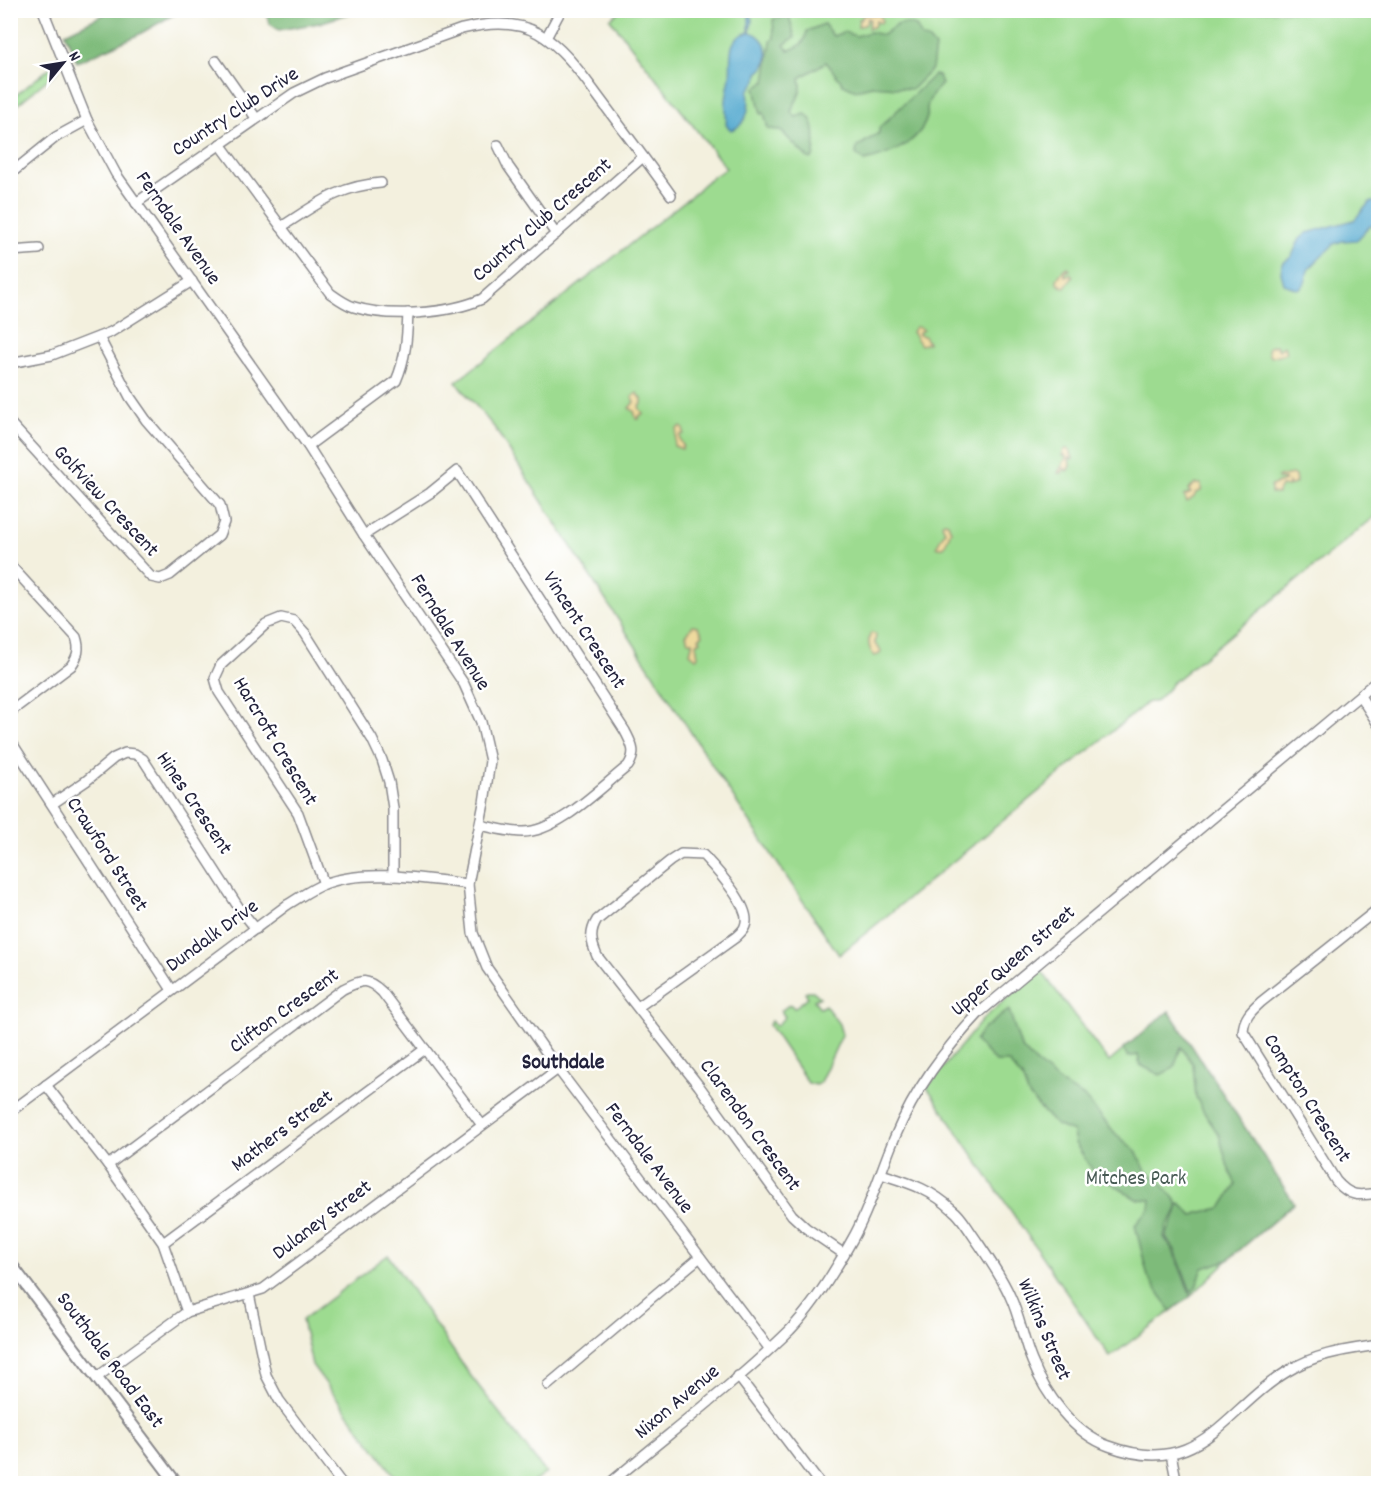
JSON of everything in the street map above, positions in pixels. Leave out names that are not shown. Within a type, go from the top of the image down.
[{"type":"main road","name":"Southdale Road East","points":[[10,1263],[177,1484]]},
{"type":"street","name":"Ferndale Avenue","points":[[43,10],[87,120],[116,174],[308,446],[364,535],[464,684],[481,722],[490,762],[468,884],[473,933],[486,968],[558,1069],[769,1348]]},
{"type":"street","points":[[546,38],[561,10]]},
{"type":"street","name":"Country Club Drive","points":[[136,203],[294,93],[325,78],[462,29],[495,23],[536,32],[558,46],[577,68],[671,195]]},
{"type":"street","points":[[216,62],[256,118]]},
{"type":"street","points":[[10,174],[56,137],[87,120]]},
{"type":"street","name":"Country Club Crescent","points":[[220,144],[330,293],[351,306],[375,312],[444,310],[468,305],[482,299],[643,157]]},
{"type":"street","points":[[498,145],[508,166],[556,234]]},
{"type":"street","points":[[281,227],[334,194],[364,184],[381,183]]},
{"type":"street","points":[[10,251],[39,249]]},
{"type":"street","points":[[10,363],[52,355],[111,332],[192,281]]},
{"type":"street","points":[[308,446],[396,381],[406,346],[408,312]]},
{"type":"street","name":"Golfview Crescent","points":[[10,423],[151,577],[160,579],[170,575],[219,535],[224,522],[220,506],[129,397],[99,337]]},
{"type":"street","name":"Vincent Crescent","points":[[364,535],[430,493],[457,471],[619,722],[634,749],[633,758],[628,766],[555,824],[540,830],[523,832],[480,825]]},
{"type":"street","points":[[10,565],[76,637],[79,648],[71,666],[10,712]]},
{"type":"street","name":"Harcroft Crescent","points":[[324,884],[298,813],[219,692],[215,678],[221,665],[266,624],[281,618],[294,621],[305,633],[372,739],[382,760],[389,782],[393,808],[393,876]]},
{"type":"street","name":"Upper Queen Street","points":[[769,1348],[790,1329],[810,1305],[853,1239],[895,1138],[928,1074],[952,1042],[980,1012],[1378,680]]},
{"type":"street","points":[[1360,696],[1378,724]]},
{"type":"street","name":"Crawford Street","points":[[10,740],[172,990]]},
{"type":"street","name":"Hines Crescent","points":[[52,804],[114,758],[125,753],[135,754],[144,759],[239,908],[256,929]]},
{"type":"street","name":"Clarendon Crescent","points":[[638,1007],[736,937],[745,927],[746,915],[741,903],[703,855],[681,855],[670,861],[597,920],[591,930],[592,943],[597,956],[638,1007],[792,1215],[806,1228],[843,1254]]},
{"type":"street","name":"Dundalk Drive","points":[[10,1112],[287,905],[324,884],[354,878],[393,876],[468,884]]},
{"type":"street","name":"Compton Crescent","points":[[1378,909],[1261,1002],[1249,1013],[1244,1022],[1243,1032],[1346,1192],[1360,1195],[1378,1193]]},
{"type":"street","name":"Clifton Crescent","points":[[108,1165],[343,990],[358,982],[371,982],[382,992],[482,1125]]},
{"type":"street","name":"Mathers Street","points":[[163,1243],[425,1049]]},
{"type":"street","name":"Dulaney Street","points":[[97,1377],[187,1312],[263,1289],[558,1069]]},
{"type":"street","points":[[46,1085],[108,1165],[163,1243],[187,1312]]},
{"type":"street","name":"Wilkins Street","points":[[881,1174],[920,1186],[955,1211],[997,1271],[1011,1298],[1032,1362],[1044,1387],[1081,1431],[1108,1446],[1143,1455],[1171,1454],[1204,1440],[1287,1371],[1319,1355],[1378,1345]]},
{"type":"street","points":[[548,1385],[700,1257]]},
{"type":"street","points":[[249,1294],[266,1375],[279,1400],[342,1484]]},
{"type":"street","name":"Nixon Avenue","points":[[609,1484],[769,1348]]},
{"type":"street","points":[[738,1376],[820,1484]]},
{"type":"street","points":[[1171,1454],[1177,1484]]},
{"type":"green space","points":[[265,10],[358,11],[319,23],[279,30],[270,24]]},
{"type":"green space","points":[[104,11],[180,11],[136,36],[77,62],[65,33],[105,14]]},
{"type":"green space","points":[[620,11],[1378,11],[1378,514],[1171,684],[1155,702],[1148,702],[839,955],[719,776],[494,427],[456,382],[726,168],[610,19]]},
{"type":"green space","points":[[789,16],[795,37],[784,45],[788,50],[801,44],[807,31],[824,24],[833,36],[844,32],[856,36],[870,32],[883,35],[898,24],[906,23],[916,26],[922,38],[928,39],[935,47],[932,69],[912,89],[872,86],[856,90],[843,84],[826,62],[800,78],[800,91],[791,112],[796,117],[805,114],[812,121],[814,156],[811,159],[808,158],[780,130],[768,129],[764,113],[761,114],[755,88],[765,82],[771,41],[774,38],[773,19]]},
{"type":"green space","points":[[56,63],[59,70],[11,110],[11,99]]},
{"type":"green space","points":[[934,75],[939,76],[942,84],[929,101],[927,117],[918,134],[902,147],[883,156],[864,161],[856,154],[857,147],[879,133],[879,128]]},
{"type":"green space","name":"Mitches Park","points":[[1040,969],[1109,1062],[1169,1011],[1294,1203],[1228,1260],[1191,1296],[1110,1357],[927,1087],[983,1019]]},
{"type":"green space","points":[[813,991],[820,997],[814,1000],[820,1008],[825,1005],[839,1024],[842,1035],[820,1082],[816,1085],[808,1083],[769,1025],[771,1021],[776,1026],[785,1017],[781,1011],[790,1004],[794,1008],[808,997],[805,992]]},
{"type":"green space","points":[[1009,1010],[1021,1047],[1063,1085],[1083,1096],[1116,1134],[1136,1151],[1146,1171],[1158,1179],[1177,1202],[1177,1211],[1167,1225],[1164,1237],[1173,1250],[1191,1296],[1171,1311],[1148,1277],[1135,1225],[1150,1208],[1151,1200],[1136,1199],[1093,1171],[1075,1143],[1073,1132],[1056,1125],[1029,1096],[1022,1078],[1008,1062],[996,1062],[975,1041],[982,1030]]},
{"type":"green space","points":[[1169,1011],[1294,1203],[1228,1260],[1203,1268],[1196,1287],[1191,1292],[1175,1250],[1166,1237],[1179,1204],[1193,1216],[1221,1208],[1236,1185],[1219,1135],[1196,1097],[1193,1064],[1181,1047],[1174,1068],[1160,1075],[1140,1065],[1138,1055],[1128,1057],[1123,1049]]},
{"type":"green space","points":[[388,1255],[467,1371],[546,1473],[532,1483],[400,1483],[312,1365],[302,1320]]},
{"type":"sand","points":[[868,14],[880,15],[882,21],[880,23],[876,21],[874,27],[868,28],[870,19],[868,18],[865,25],[858,26],[859,19]]},
{"type":"sand","points":[[1068,267],[1070,270],[1065,272],[1065,276],[1071,274],[1073,277],[1065,287],[1060,286],[1057,279]]},
{"type":"sand","points":[[915,327],[923,330],[919,332],[919,335],[924,336],[928,343],[921,345],[912,332]]},
{"type":"sand","points":[[1276,345],[1279,350],[1284,346],[1286,353],[1271,357],[1269,347]]},
{"type":"sand","points":[[637,393],[642,399],[639,407],[643,414],[639,416],[639,419],[636,419],[634,411],[629,408],[634,402],[632,397]]},
{"type":"sand","points":[[683,428],[684,434],[680,435],[682,449],[674,446],[677,429]]},
{"type":"sand","points":[[1066,449],[1070,450],[1073,459],[1069,458],[1070,466],[1067,471],[1064,468],[1062,473],[1058,473],[1066,458],[1065,455],[1062,456]]},
{"type":"sand","points":[[1292,474],[1295,476],[1296,483],[1290,486],[1288,483],[1288,487],[1281,486],[1277,494],[1271,493],[1271,486],[1284,481],[1278,477]]},
{"type":"sand","points":[[1195,484],[1201,484],[1201,491],[1187,502],[1184,496],[1191,493],[1188,490]]},
{"type":"sand","points":[[948,523],[951,531],[944,547],[936,547],[945,531],[942,524]]},
{"type":"sand","points":[[693,625],[698,626],[703,635],[699,638],[701,641],[696,644],[698,656],[696,658],[690,653],[693,641],[688,641],[686,635]]},
{"type":"sand","points":[[871,633],[876,634],[875,644],[881,651],[875,656],[869,646]]},
{"type":"water","points":[[749,11],[751,11],[752,21],[750,32],[762,39],[768,57],[763,69],[758,73],[757,80],[748,91],[749,102],[745,119],[742,124],[731,130],[726,125],[726,97],[731,50],[736,39],[749,32]]},
{"type":"water","points":[[1370,202],[1378,202],[1378,226],[1370,226],[1357,240],[1334,244],[1308,270],[1305,283],[1301,288],[1297,289],[1284,284],[1281,273],[1282,264],[1292,256],[1299,240],[1307,233],[1354,220]]},
{"type":"district","name":"Southdale","points":[[563,1063]]}]
